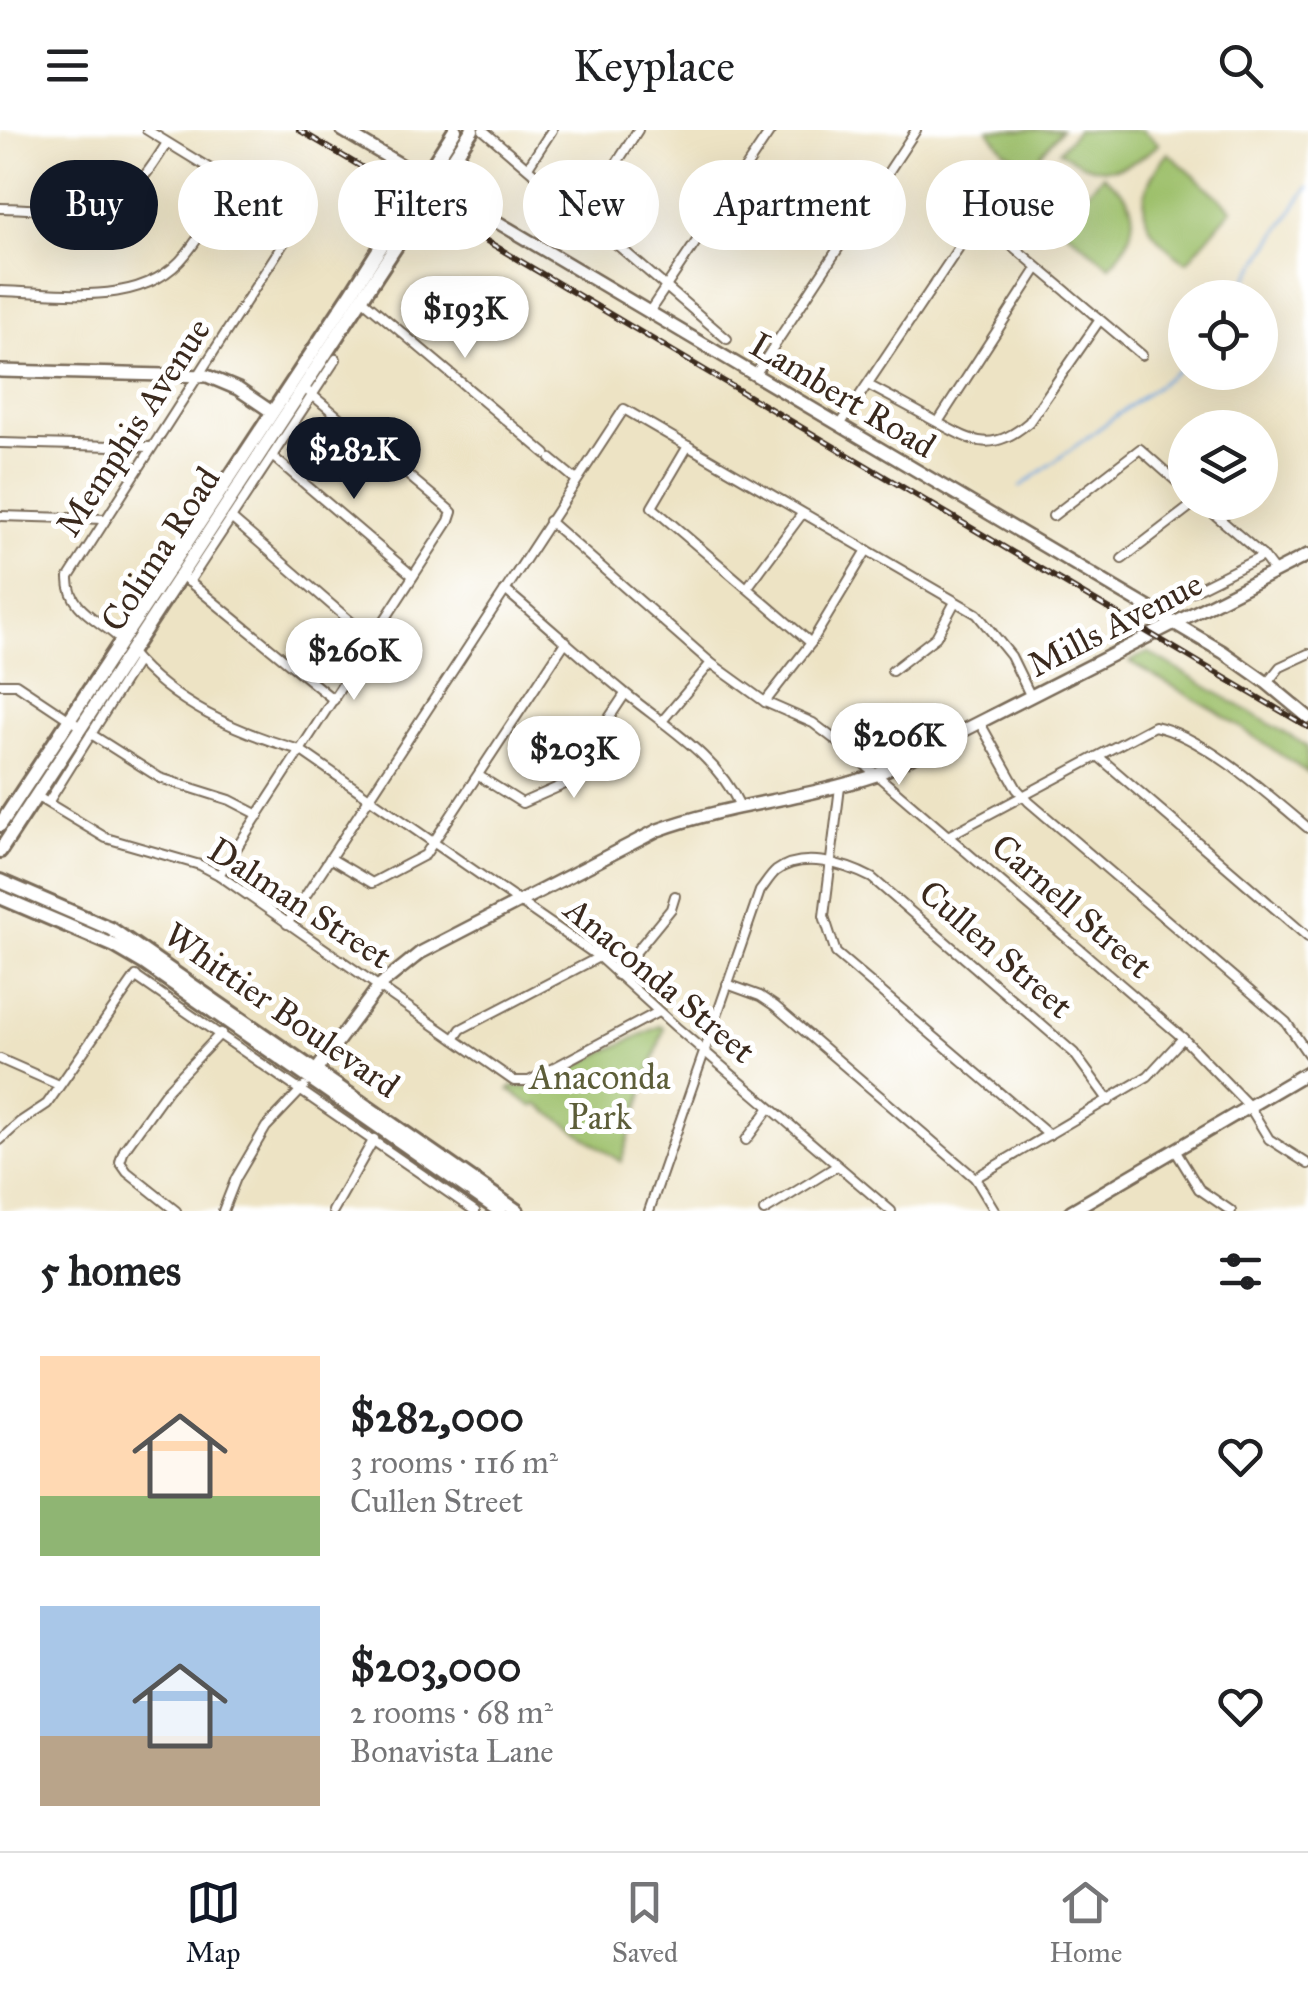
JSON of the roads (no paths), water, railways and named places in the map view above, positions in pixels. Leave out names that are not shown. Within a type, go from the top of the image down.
[{"type":"main road","name":"Colima Road","points":[[434,160],[455,130]]},
{"type":"main road","name":"Colima Road","points":[[452,160],[472,130]]},
{"type":"main road","name":"Colima Road","points":[[180,575],[277,415],[303,388],[381,250]]},
{"type":"main road","name":"Colima Road","points":[[356,295],[388,250]]},
{"type":"main road","name":"Colima Road","points":[[0,851],[42,798],[80,727],[240,482],[277,415]]},
{"type":"main road","name":"Colima Road","points":[[0,825],[80,727]]},
{"type":"main road","name":"Whittier Boulevard","points":[[0,881],[111,929],[309,1080],[497,1207],[518,1211]]},
{"type":"main road","name":"Whittier Boulevard","points":[[0,897],[147,959]]},
{"type":"street","points":[[147,130],[197,160]]},
{"type":"street","name":"Lambert Road","points":[[342,130],[392,160]]},
{"type":"street","points":[[482,130],[523,163]]},
{"type":"street","points":[[533,160],[552,130]]},
{"type":"street","points":[[619,160],[638,130]]},
{"type":"street","points":[[649,312],[770,130]]},
{"type":"street","points":[[755,375],[916,130]]},
{"type":"street","points":[[0,208],[78,209],[111,202],[135,187],[167,142]]},
{"type":"street","name":"Lambert Road","points":[[503,225],[1176,624],[1268,682],[1308,717]]},
{"type":"street","points":[[0,291],[108,294],[146,285],[172,268],[189,250]]},
{"type":"street","name":"Memphis Avenue","points":[[129,651],[82,612],[69,588],[69,577],[279,250]]},
{"type":"street","points":[[624,250],[727,339]]},
{"type":"street","points":[[840,425],[957,250]]},
{"type":"street","points":[[1015,250],[1142,355]]},
{"type":"street","points":[[938,422],[1037,269]]},
{"type":"street","points":[[356,295],[576,479]]},
{"type":"street","points":[[868,385],[963,438],[982,443],[997,441],[1014,436],[1029,422],[1099,321]]},
{"type":"street","points":[[334,700],[180,575],[231,518],[272,456],[303,388],[336,360]]},
{"type":"street","points":[[0,371],[200,375],[238,390],[277,415]]},
{"type":"street","points":[[218,875],[452,512],[303,388]]},
{"type":"street","points":[[287,924],[624,409],[978,614],[1011,656],[1032,698]]},
{"type":"street","points":[[0,443],[150,447]]},
{"type":"street","points":[[688,446],[652,507],[812,642]]},
{"type":"street","points":[[1054,516],[1140,449],[1168,474]]},
{"type":"street","points":[[272,456],[413,576]]},
{"type":"street","points":[[747,588],[802,514]]},
{"type":"street","points":[[0,516],[105,519]]},
{"type":"street","points":[[231,518],[372,640]]},
{"type":"street","points":[[1122,559],[1174,520]]},
{"type":"street","points":[[1220,520],[1263,556],[1275,572]]},
{"type":"street","name":"Carnell Street","points":[[549,521],[711,663],[764,702],[813,723],[876,775],[1183,1038],[1250,1106],[1269,1139],[1308,1164]]},
{"type":"street","points":[[764,702],[812,642],[867,550]]},
{"type":"street","name":"Mills Avenue","points":[[223,1211],[236,1178],[266,1127],[309,1080],[379,986],[420,953],[658,830],[700,815],[840,787],[876,775],[1308,555]]},
{"type":"street","points":[[1189,593],[1263,556]]},
{"type":"street","points":[[504,590],[625,694],[663,720],[730,784],[740,806]]},
{"type":"street","points":[[892,671],[936,637],[955,602]]},
{"type":"street","points":[[330,858],[372,883],[425,855],[566,641]]},
{"type":"street","name":"Anaconda Street","points":[[129,651],[190,707],[300,750],[599,957],[892,1211]]},
{"type":"street","points":[[1268,682],[1280,667],[1308,654]]},
{"type":"street","points":[[663,720],[711,663]]},
{"type":"street","points":[[0,684],[16,684],[160,778],[230,800],[259,816]]},
{"type":"street","points":[[479,776],[522,802],[564,784],[625,694]]},
{"type":"street","points":[[981,724],[1023,794],[1286,1022],[1308,1054]]},
{"type":"street","points":[[948,836],[1154,726],[1172,729],[1235,770],[1308,828]]},
{"type":"street","points":[[1100,757],[1308,938]]},
{"type":"street","points":[[840,787],[824,916],[836,952],[1049,1135]]},
{"type":"street","name":"Dalman Street","points":[[42,798],[106,838],[200,865],[218,875],[514,1081],[522,1082],[658,1012]]},
{"type":"street","points":[[649,1211],[760,891],[776,872],[796,862],[830,863]]},
{"type":"street","name":"Cullen Street","points":[[830,863],[856,870],[886,890],[1074,1053],[1108,1101]]},
{"type":"street","points":[[617,975],[671,909],[675,896]]},
{"type":"street","points":[[454,1039],[461,1029],[599,957]]},
{"type":"street","points":[[0,1140],[47,1104],[147,959]]},
{"type":"street","name":"Whittier Boulevard","points":[[136,977],[221,1033],[309,1080],[374,1140],[475,1211]]},
{"type":"street","points":[[727,984],[775,1006],[975,1178],[996,1211]]},
{"type":"street","points":[[176,1211],[120,1162],[124,1150],[168,1089],[221,1033]]},
{"type":"street","points":[[975,1178],[1148,1076],[1183,1038]]},
{"type":"street","points":[[0,1059],[59,1084]]},
{"type":"street","points":[[1072,1211],[1308,1072]]},
{"type":"street","points":[[746,1140],[770,1109]]},
{"type":"street","points":[[333,1211],[374,1140]]},
{"type":"street","points":[[1176,1150],[1199,1189],[1232,1211]]},
{"type":"street","points":[[764,1211],[837,1166]]},
{"type":"street","points":[[1092,1200],[1100,1211]]},
{"type":"waterway","points":[[1246,280],[1308,187]]},
{"type":"waterway","points":[[1020,487],[1168,378]]},
{"type":"railway","points":[[299,130],[1308,727]]},
{"type":"park label","name":"Anaconda Park","points":[[600,1097]]}]
